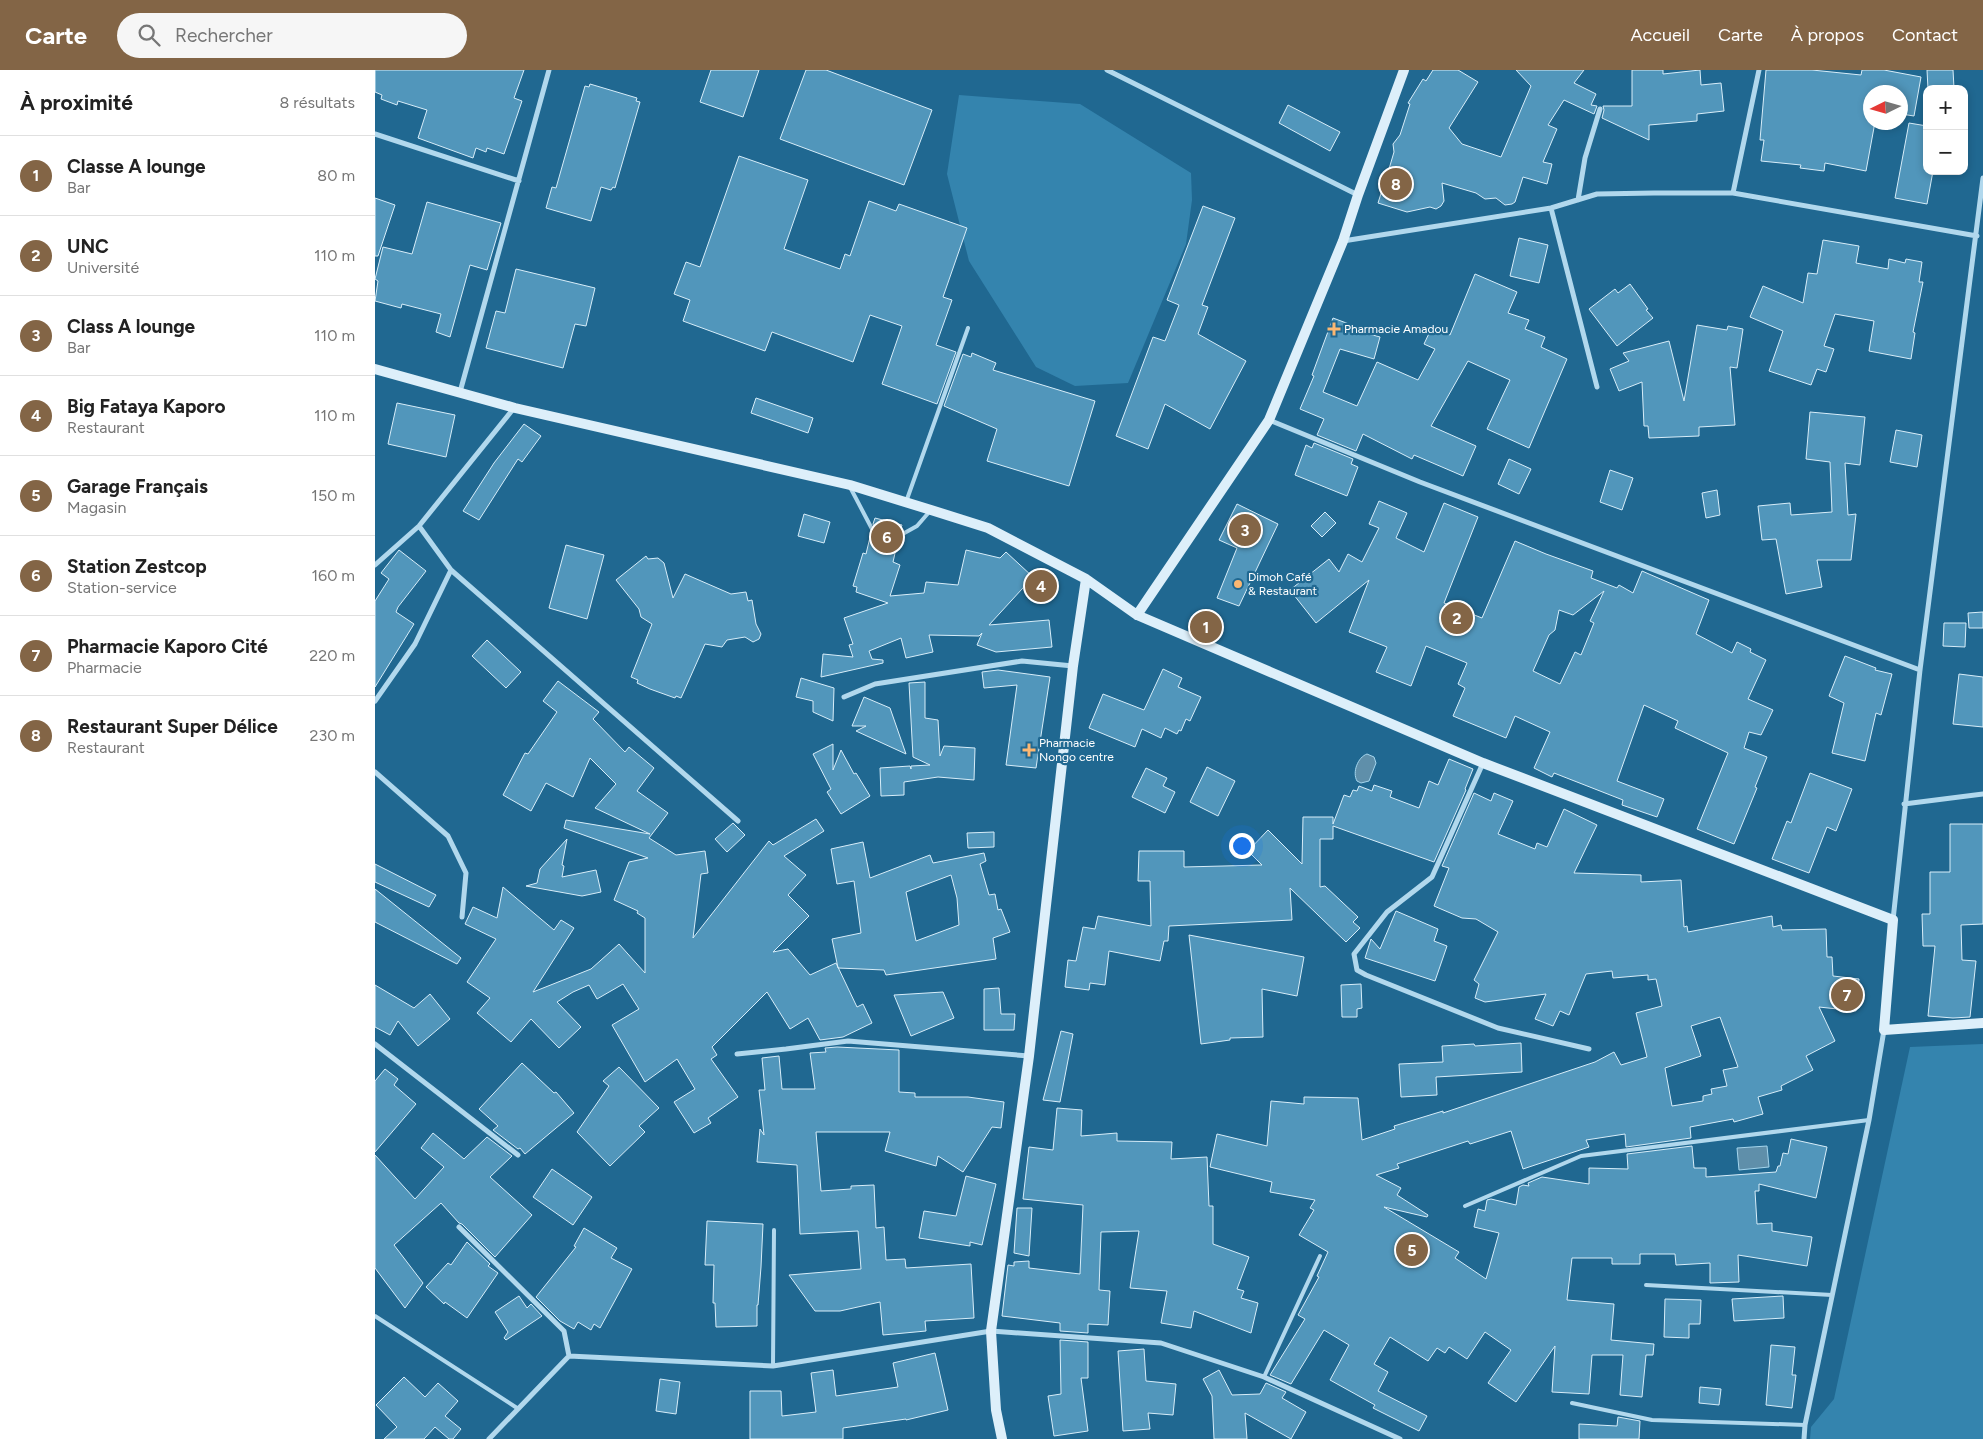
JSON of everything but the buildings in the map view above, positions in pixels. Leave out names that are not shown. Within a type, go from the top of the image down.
[{"type":"street","points":[[460,392],[549,70]]},
{"type":"street","points":[[1107,70],[1358,195]]},
{"type":"street","points":[[1137,615],[1269,420],[1343,241],[1404,70]]},
{"type":"street","points":[[1733,192],[1759,70]]},
{"type":"street","points":[[1578,200],[1585,158],[1600,109]]},
{"type":"street","points":[[375,134],[519,181]]},
{"type":"street","points":[[1804,1439],[1805,1425],[1869,1120],[1884,1030],[1904,804],[1982,203],[1983,178]]},
{"type":"street","points":[[1343,241],[1551,208],[1597,194],[1733,192],[1977,236]]},
{"type":"street","points":[[1551,208],[1597,387]]},
{"type":"street","points":[[375,369],[515,408],[850,485],[988,528],[1087,579],[1137,615],[1483,763],[1893,920]]},
{"type":"street","points":[[375,566],[419,526],[515,408]]},
{"type":"street","points":[[1269,420],[1420,482],[1920,670]]},
{"type":"street","points":[[419,526],[451,570],[738,821]]},
{"type":"street","points":[[375,701],[415,644],[451,570]]},
{"type":"street","points":[[1002,1439],[996,1410],[991,1331],[1029,1056],[1073,666],[1087,579]]},
{"type":"street","points":[[844,697],[875,684],[1022,661],[1073,666]]},
{"type":"street","points":[[1483,763],[1432,877],[1387,912],[1360,945],[1354,954],[1357,970],[1498,1028],[1589,1049]]},
{"type":"street","points":[[375,772],[448,836],[466,873],[462,916]]},
{"type":"street","points":[[1904,804],[1983,794]]},
{"type":"street","points":[[1884,1030],[1983,1024]]},
{"type":"street","points":[[737,1054],[848,1041],[1029,1056]]},
{"type":"street","points":[[375,1044],[518,1155]]},
{"type":"street","points":[[459,1227],[564,1332],[569,1356]]},
{"type":"street","points":[[489,1439],[569,1356],[773,1366],[991,1331],[1161,1343],[1264,1377],[1399,1439]]},
{"type":"lane","points":[[906,502],[968,328]]},
{"type":"lane","points":[[850,485],[872,529]]},
{"type":"lane","points":[[899,536],[917,526],[931,510]]},
{"type":"lane","points":[[1465,1206],[1581,1156],[1869,1120]]},
{"type":"lane","points":[[773,1366],[774,1230]]},
{"type":"lane","points":[[1264,1377],[1320,1256]]},
{"type":"lane","points":[[1646,1285],[1832,1295]]},
{"type":"lane","points":[[375,1316],[517,1408]]},
{"type":"lane","points":[[1572,1403],[1652,1420],[1805,1425]]},
{"type":"shaded area","points":[[959,95],[1080,104],[1191,173],[1192,200],[1186,244],[1128,383],[1075,386],[1036,367],[969,261],[947,174]]},
{"type":"shaded area","points":[[1367,754],[1374,757],[1376,763],[1369,781],[1361,783],[1357,781],[1355,773],[1359,761]]},
{"type":"shaded area","points":[[1983,1044],[1983,1439],[1810,1439],[1811,1427],[1834,1399],[1910,1047]]},
{"type":"shaded area","points":[[1767,1146],[1769,1167],[1739,1170],[1737,1148]]},
{"type":"place","name":"Restaurant Super Délice","points":[[1396,184]]},
{"type":"place","name":"Pharmacie Amadou","points":[[1334,329]]},
{"type":"place","name":"Class A lounge","points":[[1245,530]]},
{"type":"place","name":"Station Zestcop","points":[[887,537]]},
{"type":"place","name":"Dimoh Café & Restaurant","points":[[1238,584]]},
{"type":"place","name":"Big Fataya Kaporo","points":[[1041,586]]},
{"type":"place","name":"UNC","points":[[1457,618]]},
{"type":"place","name":"Classe A lounge","points":[[1206,627]]},
{"type":"place","name":"Pharmacie Nongo centre","points":[[1029,750]]},
{"type":"place","name":"Pharmacie Kaporo Cité","points":[[1847,995]]},
{"type":"place","name":"Garage Français","points":[[1412,1250]]}]
